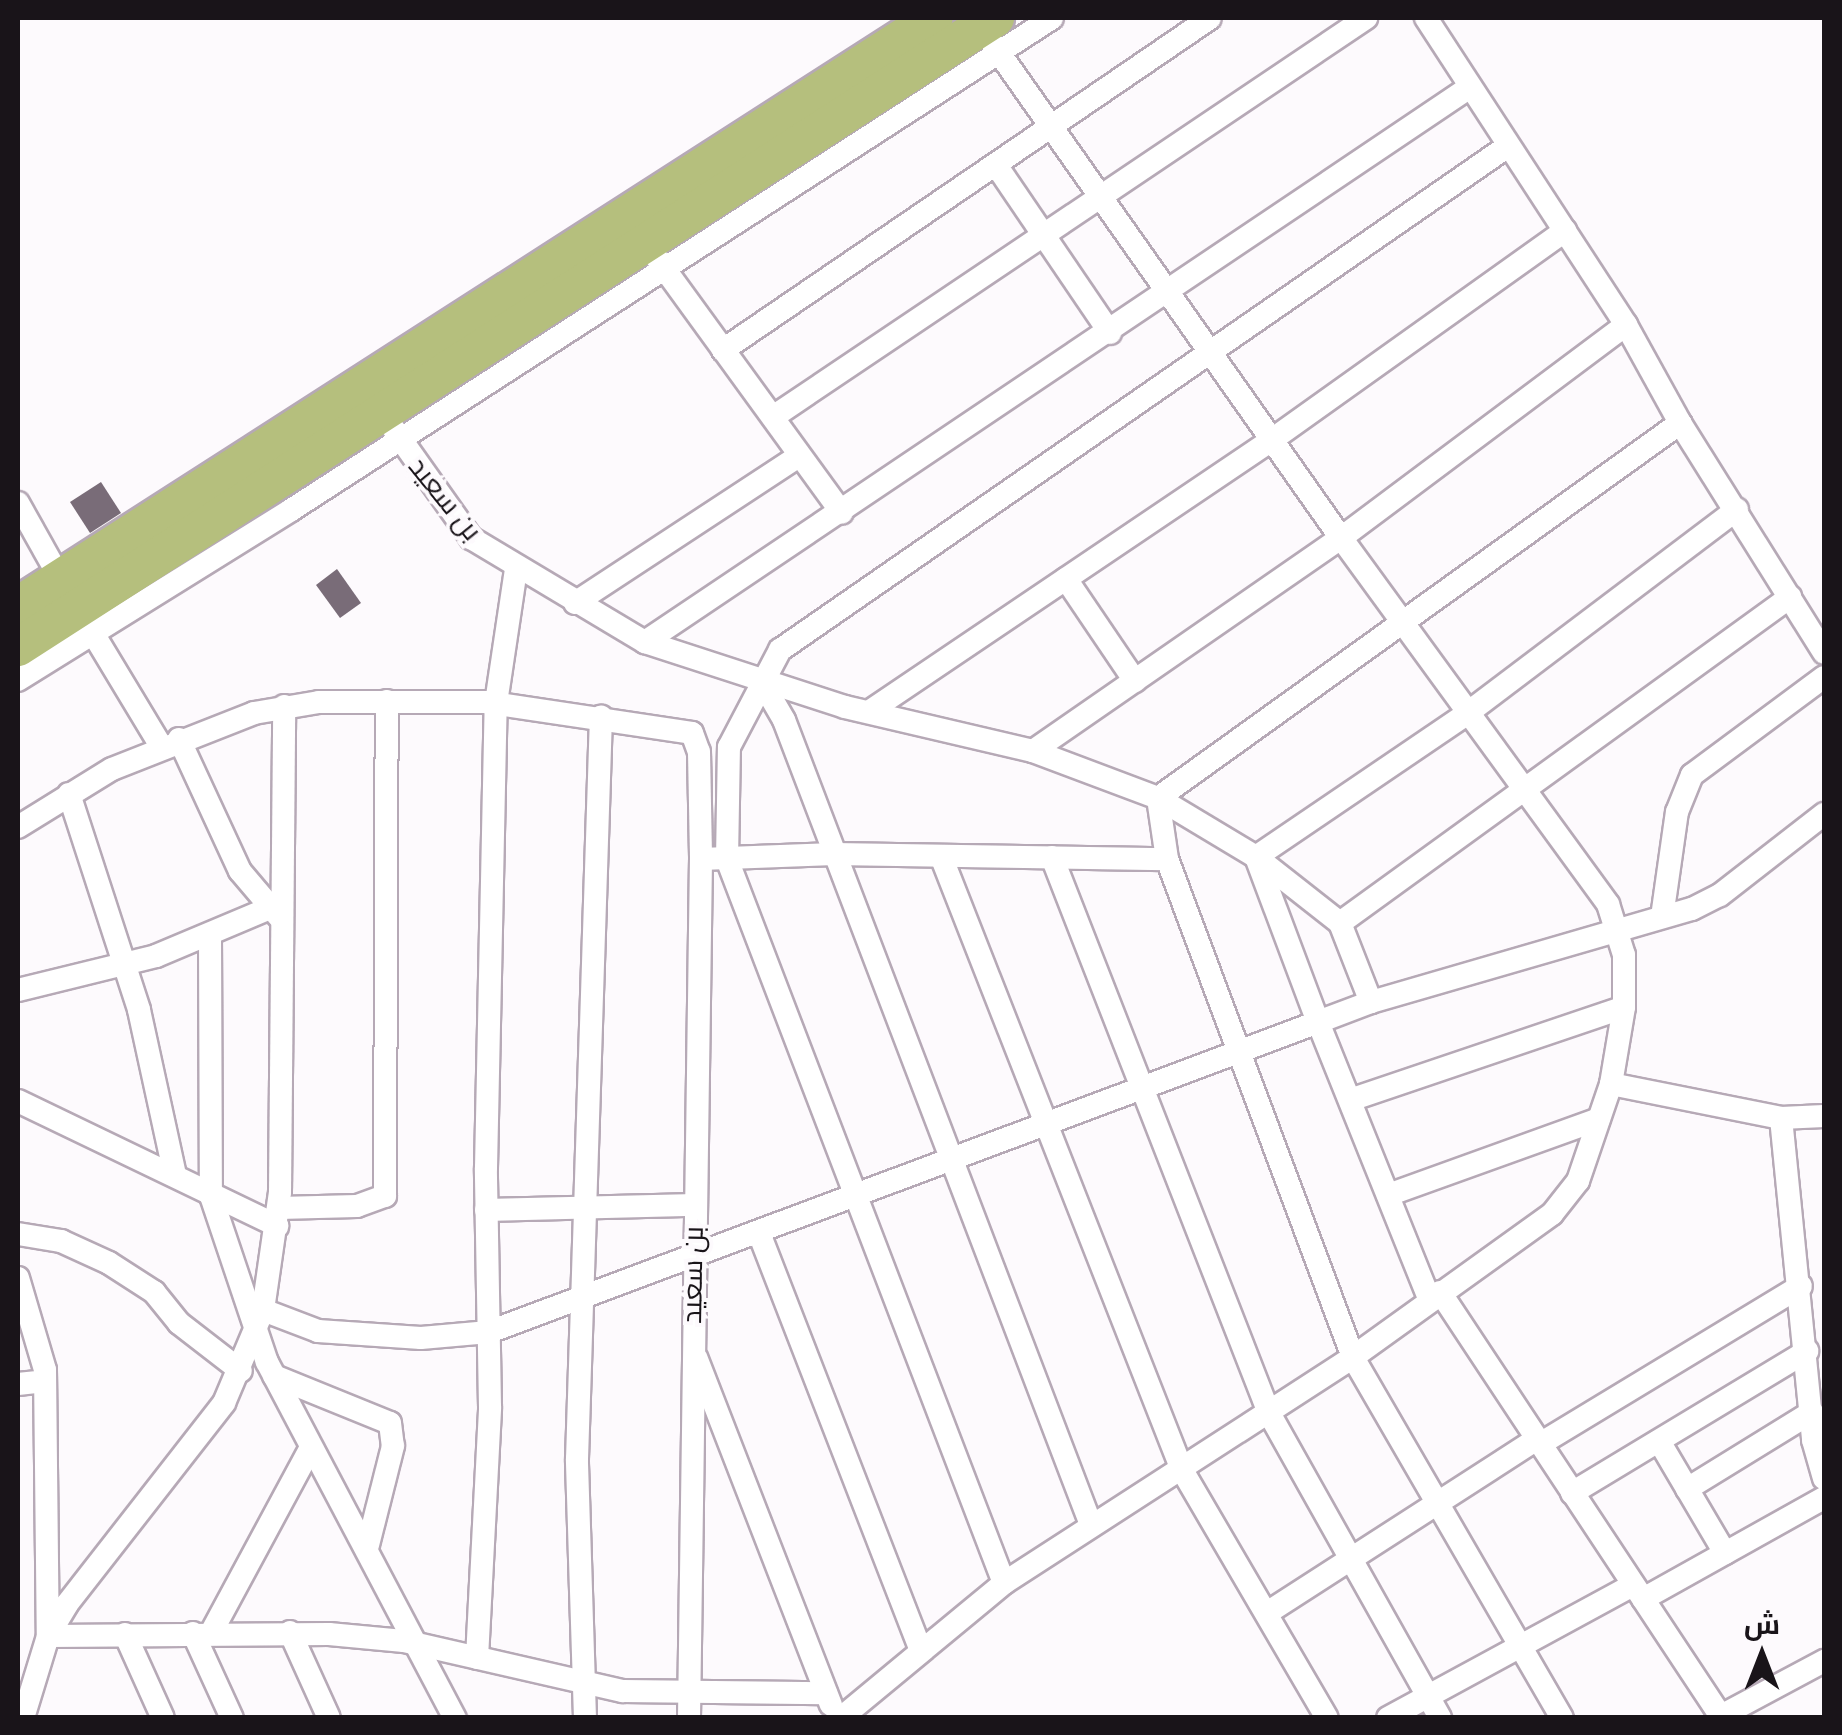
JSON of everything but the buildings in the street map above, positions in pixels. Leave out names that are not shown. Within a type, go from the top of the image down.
[{"type":"main road","points":[[18,647],[934,18]]},
{"type":"main road","points":[[18,606],[78,608],[389,425],[656,256],[987,29]]},
{"type":"street","points":[[692,1345],[838,1718],[1004,1582],[1090,1522],[1182,1470],[1353,1356],[1565,1200],[1611,1084],[1624,1007],[1618,933],[1608,904],[1340,538],[987,29],[1052,18]]},
{"type":"street","points":[[723,350],[1210,18]]},
{"type":"street","points":[[773,418],[1366,18]]},
{"type":"street","points":[[1426,18],[1626,325],[1680,423],[1824,654]]},
{"type":"street","points":[[646,642],[842,514],[1470,87]]},
{"type":"street","points":[[1004,1582],[728,859],[729,747],[780,650],[1210,346],[1508,146]]},
{"type":"street","points":[[996,165],[1110,332]]},
{"type":"street","points":[[870,712],[1273,440],[1564,231]]},
{"type":"street","points":[[656,256],[842,514]]},
{"type":"street","points":[[1034,751],[1340,538],[1626,325]]},
{"type":"street","points":[[1562,1718],[1353,1356],[1167,860],[1158,798],[1406,625],[1680,423]]},
{"type":"street","name":"بن سعيد","points":[[389,425],[450,515],[516,569],[646,642],[870,712],[1034,751],[1158,798],[1256,857],[1340,923]]},
{"type":"street","points":[[575,603],[799,456]]},
{"type":"street","points":[[18,503],[78,608],[170,742],[240,871],[278,916]]},
{"type":"street","points":[[1737,510],[1469,712],[1256,857],[1388,1195],[1435,1296],[1538,1441],[1721,1717],[1824,1661]]},
{"type":"street","points":[[478,1658],[489,1332],[486,1210],[496,703],[516,569]]},
{"type":"street","points":[[1066,579],[1136,681]]},
{"type":"street","points":[[1371,1002],[1340,923],[1529,792],[1790,597]]},
{"type":"street","points":[[18,680],[78,608]]},
{"type":"street","points":[[1662,917],[1678,812],[1692,775],[1824,678]]},
{"type":"street","points":[[763,680],[784,720],[1090,1522]]},
{"type":"street","points":[[18,1101],[210,1196],[278,1217],[369,1205],[385,1196],[388,700]]},
{"type":"street","points":[[18,827],[70,794],[170,742],[284,706],[388,700],[496,703],[600,716],[582,1300],[579,1685],[585,1718]]},
{"type":"street","points":[[48,1636],[177,1470],[241,1370],[263,1310],[278,1217],[278,916],[284,706]]},
{"type":"street","name":"بن سعيد","points":[[600,716],[685,730],[696,738],[701,859],[689,1707]]},
{"type":"street","points":[[70,794],[124,964],[175,1176]]},
{"type":"street","points":[[263,1310],[318,1331],[421,1338],[489,1332],[693,1261],[1371,1002],[1618,933],[1720,895],[1824,814]]},
{"type":"street","points":[[701,859],[834,854],[1167,860]]},
{"type":"street","points":[[941,856],[1182,1470],[1327,1718]]},
{"type":"street","points":[[1052,857],[1269,1413],[1440,1718]]},
{"type":"street","points":[[18,990],[124,964],[278,916]]},
{"type":"street","points":[[210,936],[210,1196],[256,1335],[274,1376],[422,1645],[456,1718]]},
{"type":"street","points":[[1350,1100],[1624,1007]]},
{"type":"street","points":[[1611,1084],[1781,1118],[1824,1116]]},
{"type":"street","points":[[1781,1118],[1812,1412],[1824,1478]]},
{"type":"street","points":[[1388,1195],[1599,1119]]},
{"type":"street","points":[[486,1210],[694,1205]]},
{"type":"street","points":[[18,1234],[61,1241],[108,1263],[154,1292],[179,1324],[241,1370]]},
{"type":"street","points":[[759,1234],[921,1650]]},
{"type":"street","points":[[18,1278],[45,1381],[48,1636],[23,1718]]},
{"type":"street","points":[[1267,1613],[1538,1441],[1801,1286]]},
{"type":"street","points":[[1572,1493],[1808,1351]]},
{"type":"street","points":[[274,1376],[390,1423],[393,1446],[368,1546]]},
{"type":"street","points":[[18,1384],[45,1381]]},
{"type":"street","points":[[1687,1489],[1812,1412]]},
{"type":"street","points":[[1659,1441],[1726,1553]]},
{"type":"street","points":[[232,1718],[202,1633],[311,1447]]},
{"type":"street","points":[[1388,1718],[1521,1646],[1726,1553],[1824,1498]]},
{"type":"street","points":[[48,1636],[290,1632],[422,1645],[579,1685],[689,1707],[826,1693]]},
{"type":"street","points":[[290,1632],[329,1718]]},
{"type":"street","points":[[125,1634],[163,1718]]}]
